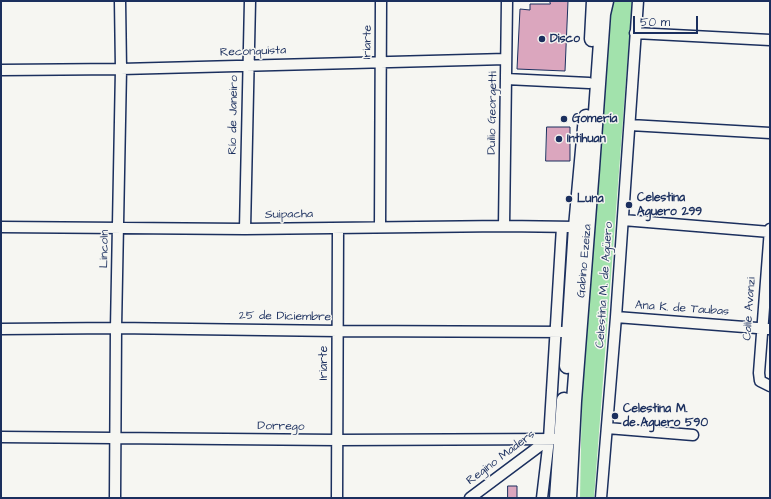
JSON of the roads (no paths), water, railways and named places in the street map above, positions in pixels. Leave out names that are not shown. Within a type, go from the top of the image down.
[{"type":"main road","name":"Gabino Ezeiza","points":[[557,498],[555,439],[562,332],[576,227],[589,83],[594,1]]},
{"type":"main road","name":"Gabino Ezeiza","points":[[570,498],[574,393],[593,162],[603,14],[606,1]]},
{"type":"street","name":"Lincoln","points":[[115,498],[116,328],[121,69],[120,1]]},
{"type":"street","name":"Río de Janeiro","points":[[245,229],[250,1]]},
{"type":"street","name":"Iriarte","points":[[380,227],[381,1]]},
{"type":"street","name":"Duilio Georgetti","points":[[504,226],[507,1]]},
{"type":"street","name":"Celestina M. de Agüero","points":[[601,498],[616,317],[638,1]]},
{"type":"street","points":[[635,33],[770,40]]},
{"type":"street","name":"Reconquista","points":[[1,70],[121,69],[506,59]]},
{"type":"street","points":[[506,79],[589,83]]},
{"type":"street","points":[[630,125],[770,133]]},
{"type":"street","points":[[623,220],[770,231]]},
{"type":"street","name":"Suipacha","points":[[1,227],[245,229],[504,226],[576,227]]},
{"type":"street","points":[[562,227],[562,332]]},
{"type":"street","name":"Iriarte","points":[[336,498],[338,228]]},
{"type":"street","name":"Calle Avanzi","points":[[770,231],[766,328],[759,373],[760,381],[770,386]]},
{"type":"street","name":"Ana K. de Taubas","points":[[616,317],[766,328]]},
{"type":"street","name":"25 de Diciembre","points":[[1,329],[116,328],[562,332]]},
{"type":"street","points":[[607,428],[693,435]]},
{"type":"street","name":"Dorrego","points":[[1,436],[337,440],[555,439]]},
{"type":"street","points":[[542,498],[555,439]]},
{"type":"street","name":"Regino Maders","points":[[470,498],[555,439]]},
{"type":"place","name":"Disco","points":[[542,39]]},
{"type":"place","name":"Gomería","points":[[564,119]]},
{"type":"place","name":"Intihuan","points":[[559,139]]},
{"type":"place","name":"Luna","points":[[569,199]]},
{"type":"place","name":"Celestina Aguero 299","points":[[629,205]]},
{"type":"place","name":"Celestina M. de Aguero 590","points":[[615,416]]}]
